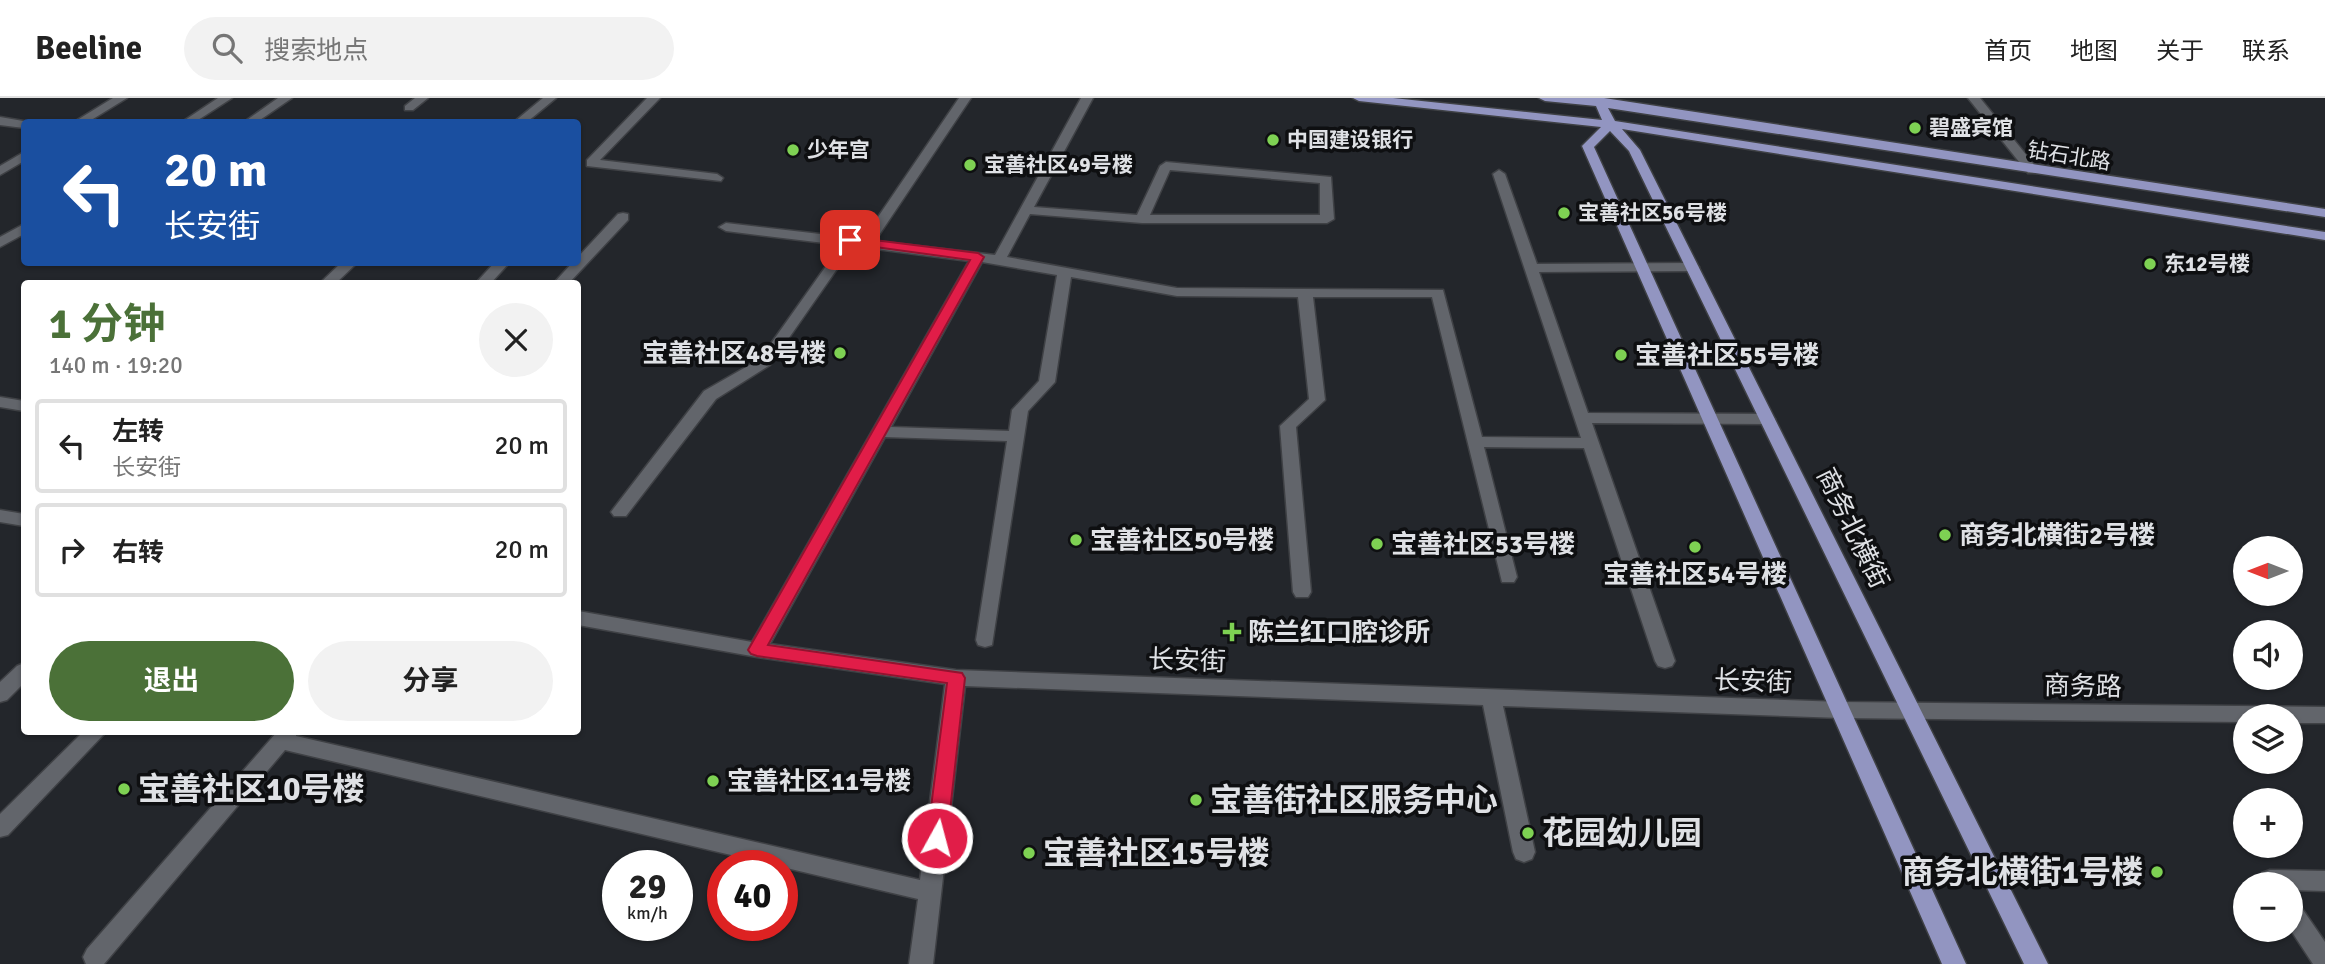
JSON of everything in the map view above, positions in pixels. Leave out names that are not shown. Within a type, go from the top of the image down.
[{"type":"main road","name":"钻石北路","points":[[1359,98],[1610,124],[2325,236]]},
{"type":"main road","name":"钻石北路","points":[[1545,98],[1600,101],[2032,170],[2325,213]]},
{"type":"main road","name":"商务北横街","points":[[1600,101],[1610,124],[1634,150],[2036,964]]},
{"type":"main road","points":[[1610,124],[1588,146],[1954,964]]},
{"type":"street","points":[[85,119],[121,98]]},
{"type":"street","points":[[193,119],[226,98]]},
{"type":"street","points":[[254,119],[286,98]]},
{"type":"street","points":[[409,108],[422,98]]},
{"type":"street","points":[[524,119],[550,98]]},
{"type":"street","points":[[581,156],[643,98]]},
{"type":"street","points":[[654,98],[591,163],[717,178]]},
{"type":"street","points":[[868,242],[965,98]]},
{"type":"street","points":[[999,260],[1087,98]]},
{"type":"street","points":[[1974,98],[2032,170]]},
{"type":"street","points":[[0,121],[21,124]]},
{"type":"street","points":[[0,171],[21,158]]},
{"type":"street","points":[[1026,210],[1142,219],[1327,219],[1326,180],[1166,166],[1142,219]]},
{"type":"street","points":[[1499,174],[1665,662]]},
{"type":"street","points":[[581,262],[624,218]]},
{"type":"street","points":[[726,227],[868,242],[999,260],[1177,292],[1438,293],[1508,577]]},
{"type":"street","points":[[0,243],[21,230]]},
{"type":"street","points":[[620,512],[710,395],[765,362],[850,240]]},
{"type":"street","points":[[757,650],[978,257]]},
{"type":"street","points":[[331,280],[346,266]]},
{"type":"street","points":[[486,280],[499,266]]},
{"type":"street","points":[[564,280],[577,266]]},
{"type":"street","points":[[1532,268],[1692,267]]},
{"type":"street","points":[[985,640],[1020,410],[1047,382],[1065,271]]},
{"type":"street","points":[[1302,592],[1289,426],[1317,400],[1305,292]]},
{"type":"street","points":[[0,402],[21,405]]},
{"type":"street","points":[[1583,418],[1768,419]]},
{"type":"street","points":[[879,430],[927,435],[1016,436]]},
{"type":"street","points":[[1474,442],[1591,443]]},
{"type":"street","points":[[0,516],[21,520]]},
{"type":"street","name":"长安街","points":[[581,619],[757,650],[956,678],[1841,710]]},
{"type":"street","points":[[0,694],[21,674]]},
{"type":"street","points":[[921,964],[956,678]]},
{"type":"street","points":[[1490,698],[1524,852]]},
{"type":"street","name":"商务路","points":[[1841,710],[2322,718]]},
{"type":"street","points":[[0,828],[93,735]]},
{"type":"street","points":[[95,957],[285,736],[930,892]]},
{"type":"street","points":[[2303,881],[2325,881]]},
{"type":"street","points":[[2303,929],[2325,962]]},
{"type":"place","name":"碧盛宾馆","points":[[1915,128]]},
{"type":"place","name":"中国建设银行","points":[[1273,140]]},
{"type":"place","name":"少年宫","points":[[793,150]]},
{"type":"place","name":"宝善社区49号楼","points":[[970,165]]},
{"type":"place","name":"宝善社区56号楼","points":[[1564,213]]},
{"type":"place","name":"东12号楼","points":[[2150,264]]},
{"type":"place","name":"宝善社区48号楼","points":[[840,353]]},
{"type":"place","name":"宝善社区55号楼","points":[[1621,355]]},
{"type":"place","name":"商务北横街2号楼","points":[[1945,535]]},
{"type":"place","name":"宝善社区50号楼","points":[[1076,540]]},
{"type":"place","name":"宝善社区53号楼","points":[[1377,544]]},
{"type":"place","name":"宝善社区54号楼","points":[[1695,547]]},
{"type":"place","name":"陈兰红口腔诊所","points":[[1232,632]]},
{"type":"place","name":"宝善社区11号楼","points":[[713,781]]},
{"type":"place","name":"宝善社区10号楼","points":[[124,789]]},
{"type":"place","name":"宝善街社区服务中心","points":[[1196,800]]},
{"type":"place","name":"花园幼儿园","points":[[1528,833]]},
{"type":"place","name":"宝善社区15号楼","points":[[1029,853]]},
{"type":"place","name":"商务北横街1号楼","points":[[2157,872]]},
{"type":"route","points":[[850,240],[978,257],[757,650],[956,678],[937,838]]}]
